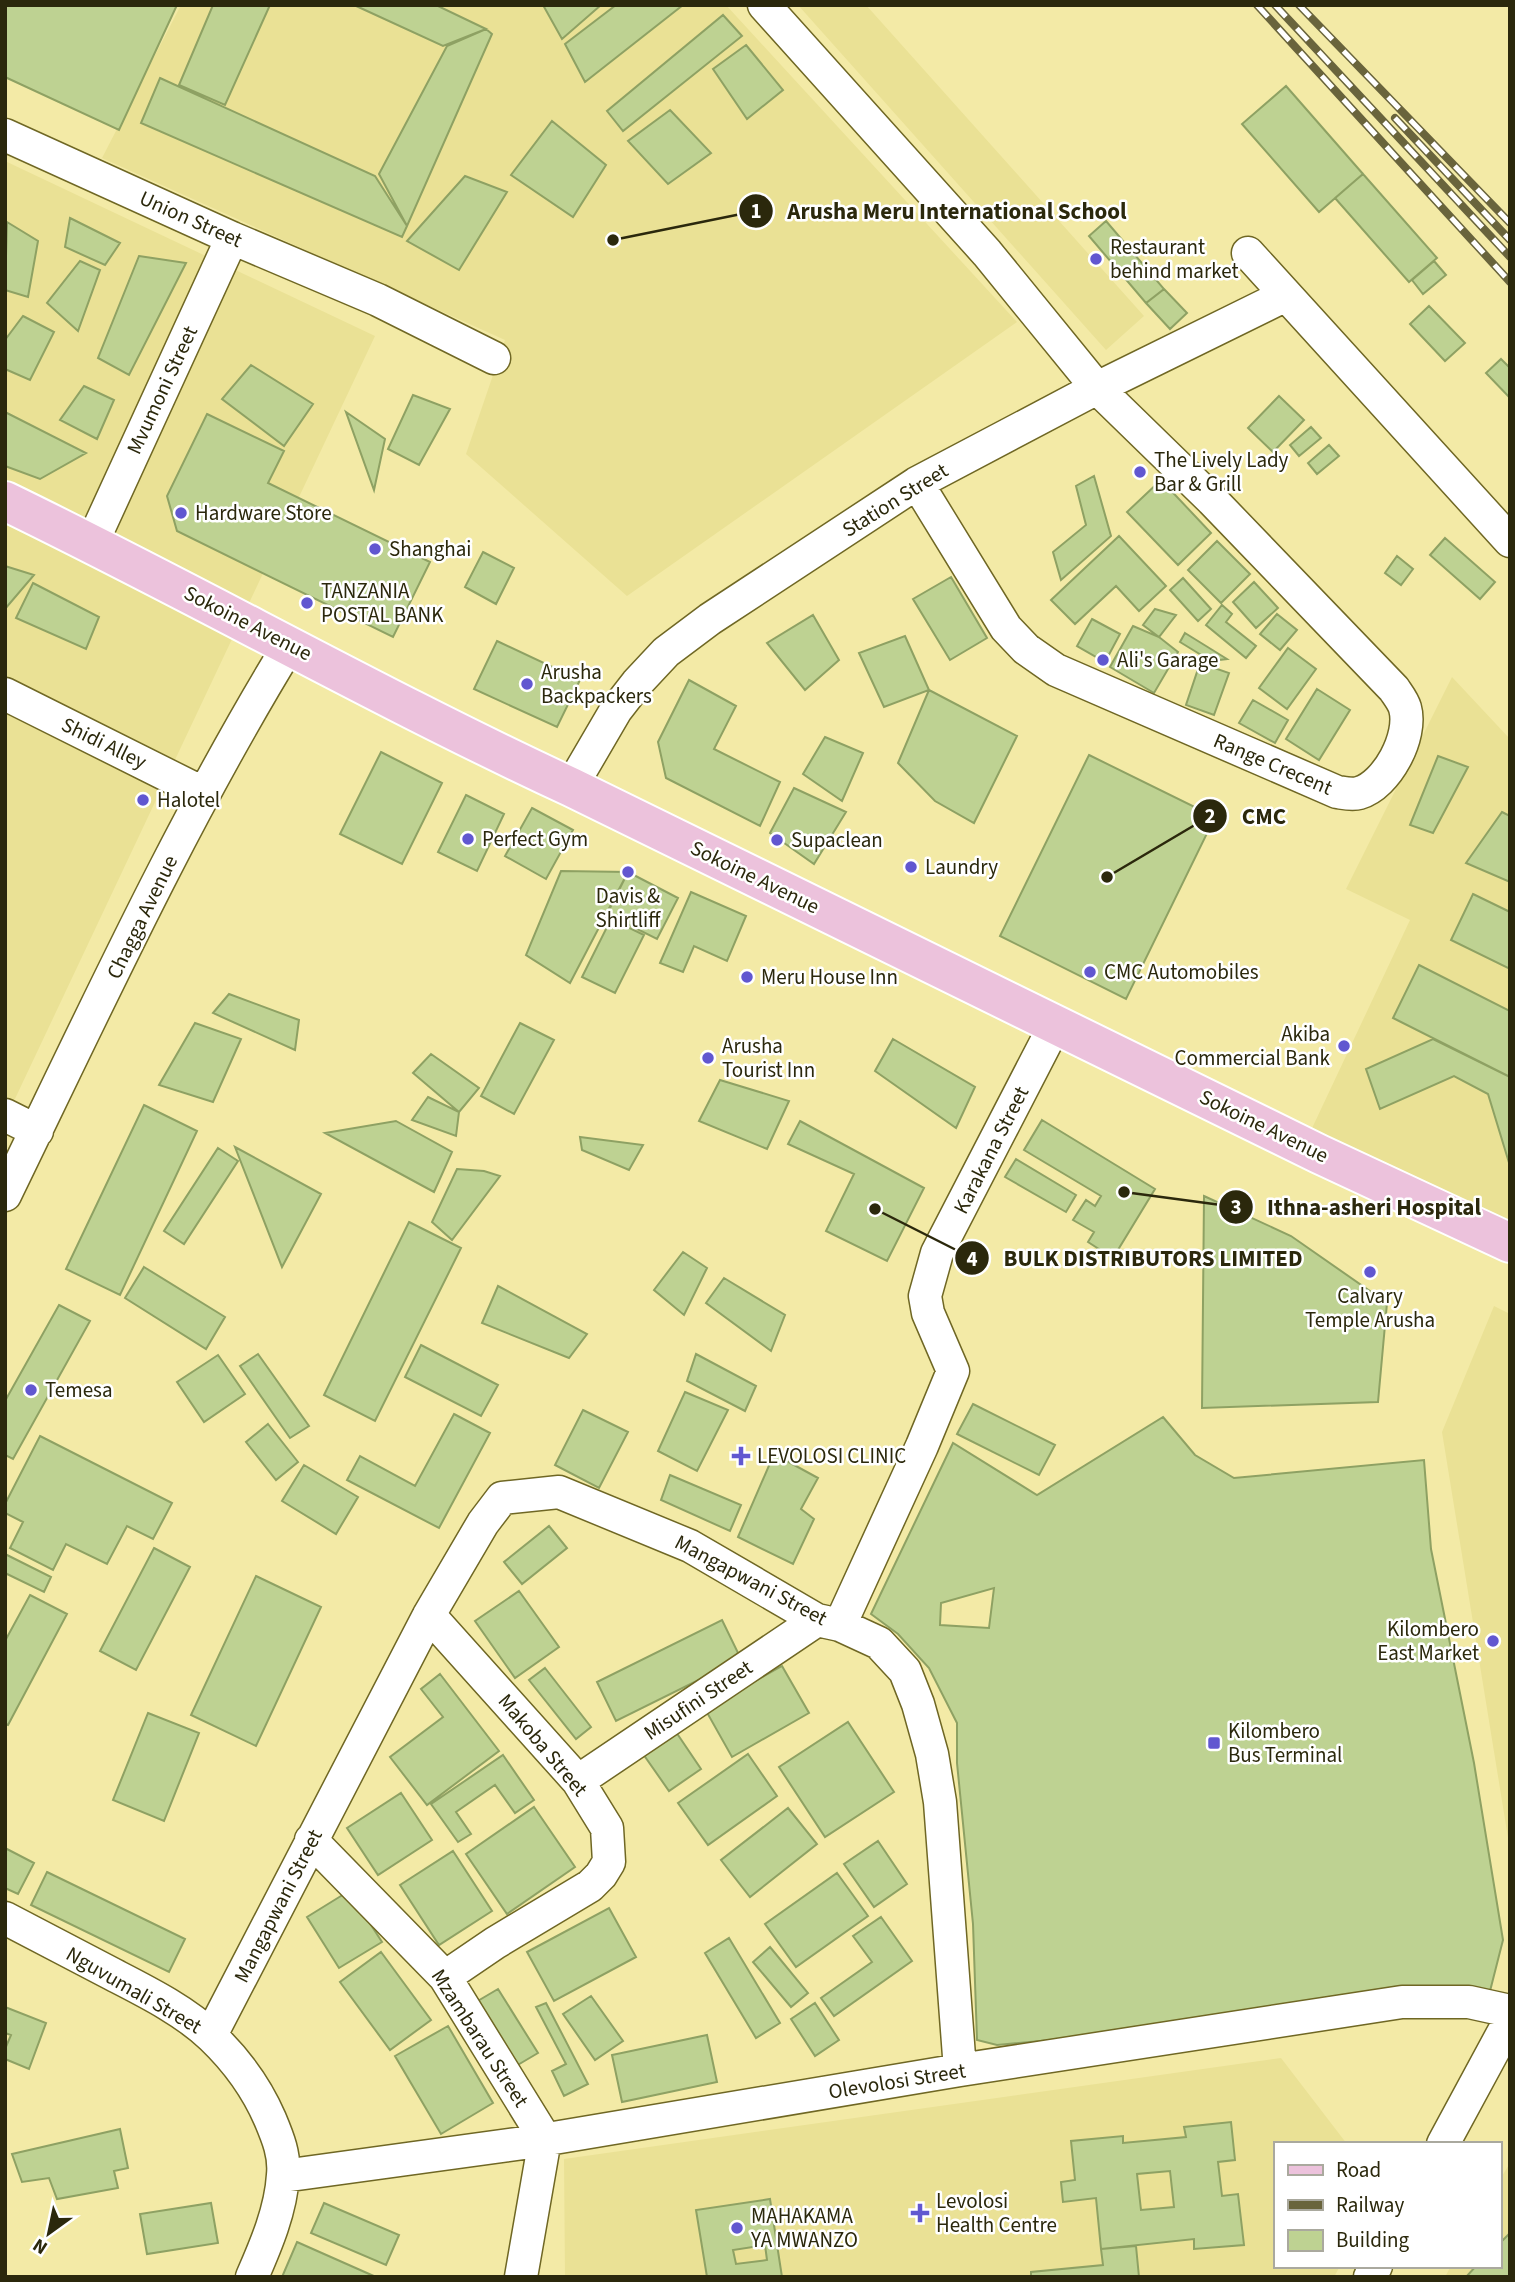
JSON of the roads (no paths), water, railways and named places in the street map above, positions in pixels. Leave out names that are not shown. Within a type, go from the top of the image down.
[{"type":"main road","name":"Sokoine Avenue","points":[[5,501],[290,644],[479,744],[571,786],[1319,1154],[1510,1243]]},
{"type":"street","name":"Range Crecent","points":[[764,5],[987,253],[1097,388],[1212,500],[1394,689],[1405,707],[1407,724],[1390,768],[1376,785],[1357,794],[1337,792],[1056,670],[1026,649],[1006,628],[917,483]]},
{"type":"street","name":"Union Street","points":[[5,135],[232,238],[378,300],[494,358]]},
{"type":"street","name":"Mvumoni Street","points":[[92,543],[232,238]]},
{"type":"street","points":[[1248,253],[1510,541]]},
{"type":"street","name":"Station Street","points":[[571,786],[617,710],[637,683],[666,652],[710,620],[917,483],[1097,388],[1286,295]]},
{"type":"street","name":"Chagga Avenue","points":[[5,1195],[204,793],[244,719],[290,644]]},
{"type":"street","name":"Shidi Alley","points":[[5,694],[204,793]]},
{"type":"street","name":"Karakana Street","points":[[829,1623],[922,1446],[953,1371],[928,1313],[925,1296],[937,1252],[1056,1023]]},
{"type":"street","points":[[5,1115],[37,1131]]},
{"type":"street","name":"Mangapwani Street","points":[[211,2035],[429,1615],[483,1524],[502,1497],[559,1492],[690,1546],[829,1623],[879,1643],[905,1671],[932,1754],[940,1802],[960,2070]]},
{"type":"street","name":"Makoba Street","points":[[429,1615],[578,1780],[607,1828],[609,1862],[590,1886],[444,1977]]},
{"type":"street","name":"Misufini Street","points":[[578,1780],[829,1623]]},
{"type":"street","name":"Mzambarau Street","points":[[312,1840],[444,1977],[545,2139]]},
{"type":"street","name":"Nguvumali Street","points":[[5,1918],[147,1992],[211,2035],[231,2057],[266,2111],[282,2147],[284,2176],[272,2229],[252,2277]]},
{"type":"street","name":"Olevolosi Street","points":[[284,2176],[545,2139],[960,2070],[1402,2002],[1469,2002],[1510,2011]]},
{"type":"street","points":[[1444,2142],[1510,2020]]},
{"type":"street","points":[[521,2277],[545,2139]]},
{"type":"railway","points":[[1257,5],[1510,282]]},
{"type":"railway","points":[[1275,5],[1510,257]]},
{"type":"railway","points":[[1299,5],[1510,223]]},
{"type":"railway","points":[[1395,118],[1510,240]]},
{"type":"place","name":"Arusha Meru International School","points":[[613,240]]},
{"type":"place","name":"Restaurant behind market","points":[[1096,259]]},
{"type":"place","name":"The Lively Lady Bar & Grill","points":[[1140,472]]},
{"type":"place","name":"Hardware Store","points":[[181,513]]},
{"type":"place","name":"Shanghai","points":[[375,549]]},
{"type":"place","name":"TANZANIA POSTAL BANK","points":[[307,603]]},
{"type":"place","name":"Ali's Garage","points":[[1103,660]]},
{"type":"place","name":"Arusha Backpackers","points":[[527,684]]},
{"type":"place","name":"Halotel","points":[[143,800]]},
{"type":"place","name":"Perfect Gym","points":[[468,839]]},
{"type":"place","name":"Supaclean","points":[[777,840]]},
{"type":"place","name":"Laundry","points":[[911,867]]},
{"type":"place","name":"Davis & Shirtliff","points":[[628,872]]},
{"type":"place","name":"CMC","points":[[1107,877]]},
{"type":"place","name":"CMC Automobiles","points":[[1090,972]]},
{"type":"place","name":"Meru House Inn","points":[[747,977]]},
{"type":"place","name":"Akiba Commercial Bank","points":[[1344,1046]]},
{"type":"place","name":"Arusha Tourist Inn","points":[[708,1058]]},
{"type":"place","name":"Ithna-asheri Hospital","points":[[1124,1192]]},
{"type":"place","name":"BULK DISTRIBUTORS LIMITED","points":[[875,1209]]},
{"type":"place","name":"Calvary Temple Arusha","points":[[1370,1272]]},
{"type":"place","name":"Temesa","points":[[31,1390]]},
{"type":"place","name":"LEVOLOSI CLINIC","points":[[741,1456]]},
{"type":"place","name":"Kilombero East Market","points":[[1493,1641]]},
{"type":"place","name":"Kilombero Bus Terminal","points":[[1214,1743]]},
{"type":"place","name":"Levolosi Health Centre","points":[[920,2213]]},
{"type":"place","name":"MAHAKAMA YA MWANZO","points":[[737,2228]]}]
